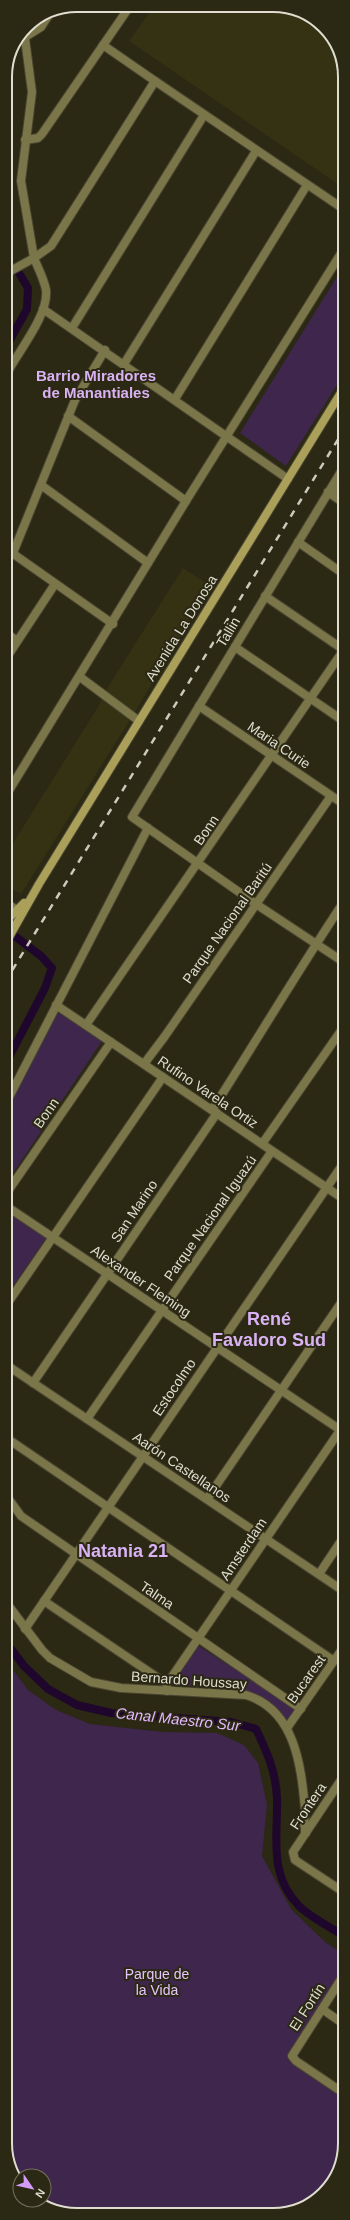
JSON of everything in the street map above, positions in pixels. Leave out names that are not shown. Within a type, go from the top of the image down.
[{"type":"main road","name":"Avenida La Donosa","points":[[12,932],[39,884],[338,397]]},
{"type":"main road","name":"Avenida La Donosa","points":[[12,916],[18,911],[39,884]]},
{"type":"street","points":[[25,140],[38,138],[42,134],[126,12]]},
{"type":"street","points":[[31,32],[41,27],[45,21]]},
{"type":"street","points":[[12,365],[43,309],[46,292],[34,258],[21,181],[32,92],[25,38]]},
{"type":"street","points":[[103,45],[256,151],[338,205]]},
{"type":"street","points":[[12,270],[47,251],[51,246],[155,81]]},
{"type":"street","points":[[72,328],[204,115]]},
{"type":"street","points":[[124,364],[256,151]]},
{"type":"street","points":[[175,399],[307,185]]},
{"type":"street","points":[[12,786],[113,624],[186,501],[338,258]]},
{"type":"street","points":[[43,309],[105,350],[288,479]]},
{"type":"street","points":[[105,350],[80,391],[68,416],[13,553],[113,624]]},
{"type":"street","points":[[68,416],[186,501]]},
{"type":"street","name":"Tallin","points":[[148,828],[134,820],[132,817],[134,813],[338,476]]},
{"type":"street","points":[[41,485],[148,563]]},
{"type":"street","points":[[328,492],[338,488]]},
{"type":"street","points":[[328,492],[338,499]]},
{"type":"street","points":[[298,542],[338,570]]},
{"type":"street","points":[[12,649],[55,584]]},
{"type":"street","points":[[265,596],[338,645]]},
{"type":"street","points":[[12,637],[17,641]]},
{"type":"street","points":[[235,647],[338,717]]},
{"type":"street","name":"Bonn","points":[[86,1025],[199,864],[338,658]]},
{"type":"street","points":[[80,678],[139,721]]},
{"type":"street","name":"Maria Curie","points":[[199,706],[338,800]]},
{"type":"street","name":"Parque Nacional Baritú","points":[[144,1064],[331,796]]},
{"type":"street","points":[[12,1091],[148,828],[256,904],[338,958]]},
{"type":"street","points":[[12,907],[18,911]]},
{"type":"street","name":"San Marino","points":[[33,1383],[214,1112],[316,944],[338,911]]},
{"type":"street","name":"Rufino Varela Ortiz","points":[[56,1005],[338,1195]]},
{"type":"street","name":"Parque Nacional Iguazú","points":[[262,1144],[338,1035]]},
{"type":"street","name":"Bonn","points":[[12,1185],[111,1042]]},
{"type":"street","points":[[12,1297],[163,1077]]},
{"type":"street","name":"Parque Nacional Iguazú","points":[[87,1419],[272,1151]]},
{"type":"street","name":"Estocolmo","points":[[25,1629],[338,1171]]},
{"type":"street","name":"Alexander Fleming","points":[[12,1210],[338,1429]]},
{"type":"street","points":[[207,1499],[338,1307]]},
{"type":"street","name":"Aarón Castellanos","points":[[12,1369],[338,1587]]},
{"type":"street","name":"Amsterdam","points":[[167,1688],[231,1590],[338,1438]]},
{"type":"street","points":[[12,1442],[334,1660]]},
{"type":"street","name":"Talma","points":[[12,1504],[21,1516],[301,1709]]},
{"type":"street","points":[[319,1574],[338,1546]]},
{"type":"street","points":[[44,1600],[167,1688]]},
{"type":"street","name":"Bernardo Houssay","points":[[12,1611],[25,1629],[50,1658],[91,1682],[121,1688],[167,1688],[252,1697],[272,1710],[287,1728],[294,1743],[305,1808],[304,1830],[306,1833]]},
{"type":"street","name":"Bucarest","points":[[287,1728],[338,1655]]},
{"type":"street","name":"Frontera","points":[[338,1785],[293,1852],[295,1860],[338,1888]]},
{"type":"street","name":"El Fortín","points":[[338,1984],[292,2056],[296,2061],[338,2089]]},
{"type":"street","points":[[322,2009],[338,2020]]},
{"type":"shaded area","points":[[150,12],[273,12],[290,14],[309,23],[322,34],[336,60],[338,73],[338,184],[129,41]]},
{"type":"shaded area","points":[[183,568],[211,586],[130,720],[21,894],[12,889],[12,845],[98,707],[108,687]]},
{"type":"green space","points":[[338,275],[338,383],[286,466],[240,433]]},
{"type":"green space","points":[[60,1013],[102,1041],[12,1175],[12,1099],[55,1015]]},
{"type":"green space","points":[[12,1210],[47,1237],[12,1288]]},
{"type":"green space","points":[[197,1645],[296,1708],[289,1720],[244,1692],[172,1684]]},
{"type":"green space","name":"Parque de la Vida","points":[[12,1668],[28,1690],[56,1710],[90,1724],[163,1732],[217,1733],[244,1745],[258,1763],[267,1805],[262,1856],[291,1909],[325,1942],[338,1950],[338,1984],[292,2056],[338,2089],[337,2156],[333,2168],[322,2186],[302,2201],[290,2206],[277,2208],[77,2208],[56,2205],[52,2203],[52,2168],[17,2168],[12,2147]]},
{"type":"waterway","name":"Canal Maestro Sur","points":[[12,336],[27,309],[28,288],[19,273]]},
{"type":"waterway","name":"Canal Maestro Sur","points":[[12,1052],[45,988],[52,968],[41,956],[16,937]]},
{"type":"waterway","name":"Canal Maestro Sur","points":[[12,1650],[24,1666],[48,1689],[77,1705],[111,1713],[231,1722],[256,1729],[267,1754],[275,1779],[277,1798],[277,1855],[283,1881],[289,1894],[299,1906],[338,1933]]},
{"type":"railway","points":[[12,971],[338,439]]},
{"type":"district","name":"Barrio Miradores de Manantiales","points":[[96,384]]},
{"type":"district","name":"René Favaloro Sud","points":[[269,1329]]},
{"type":"district","name":"Natania 21","points":[[123,1551]]}]
